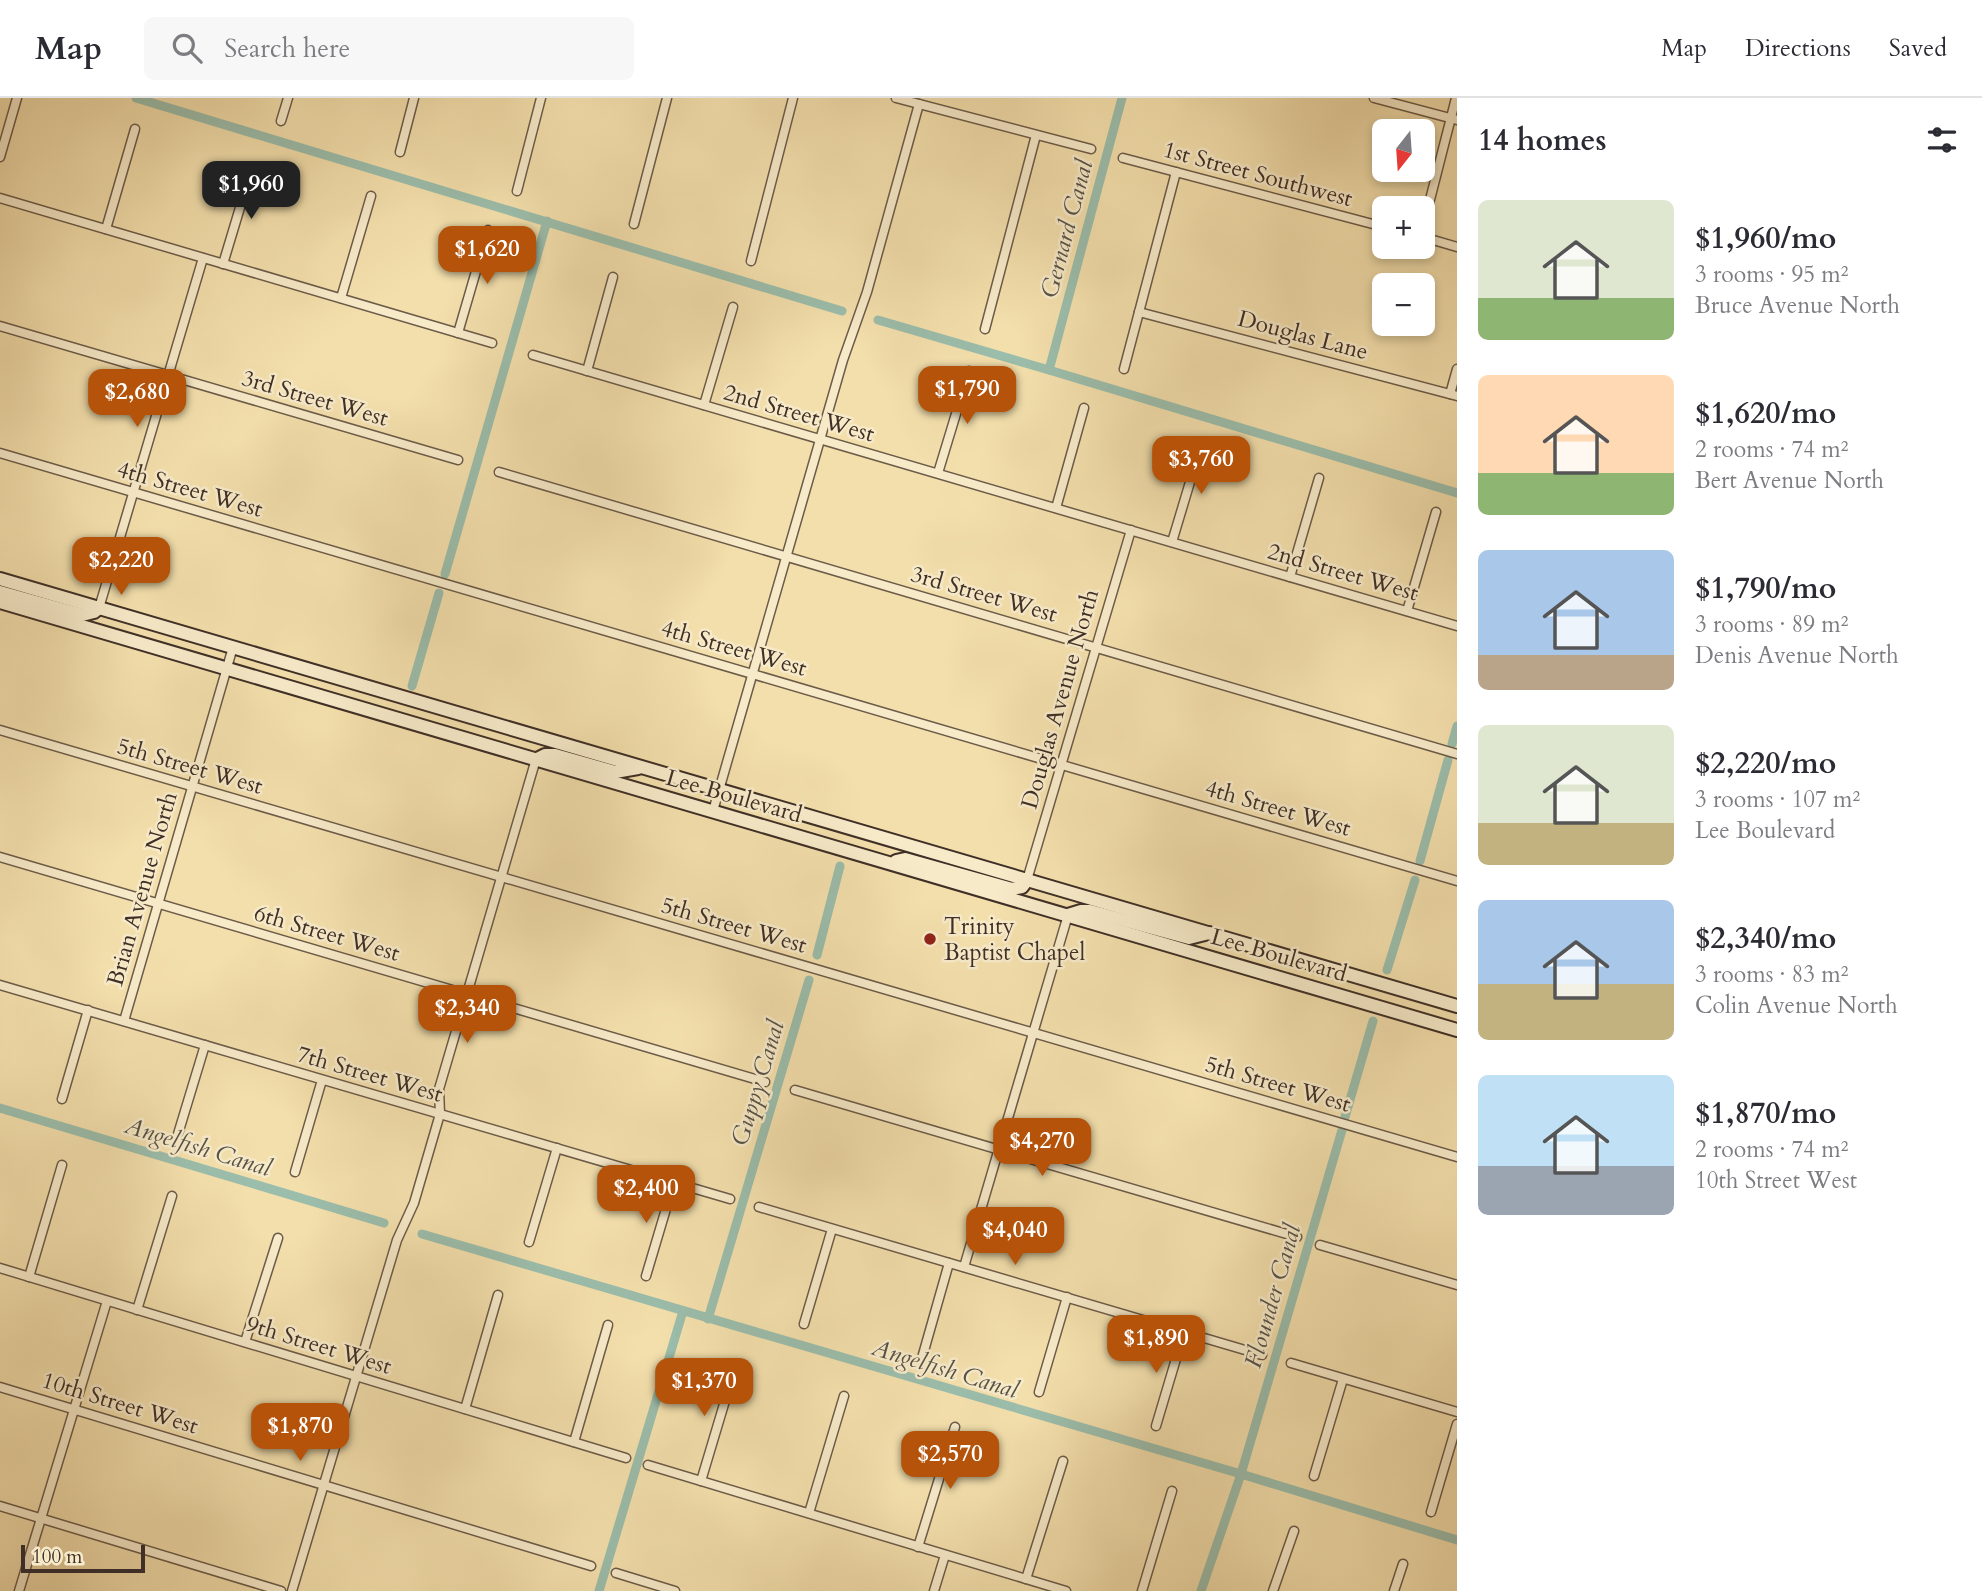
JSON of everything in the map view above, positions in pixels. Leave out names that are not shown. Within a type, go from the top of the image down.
[{"type":"main road","name":"Lee Boulevard","points":[[0,579],[1457,1006]]},
{"type":"main road","points":[[0,592],[82,615],[99,608]]},
{"type":"main road","name":"Lee Boulevard","points":[[0,602],[1457,1030]]},
{"type":"main road","points":[[536,759],[555,755],[615,772],[642,767]]},
{"type":"main road","points":[[889,863],[905,859],[1012,889],[1022,887],[1027,880]]},
{"type":"main road","points":[[1068,915],[1090,911],[1189,938],[1209,933]]},
{"type":"street","points":[[0,157],[17,98]]},
{"type":"street","points":[[282,121],[288,98]]},
{"type":"street","points":[[400,152],[414,98]]},
{"type":"street","points":[[517,191],[541,98]]},
{"type":"street","points":[[634,224],[667,98]]},
{"type":"street","points":[[751,261],[793,98]]},
{"type":"street","points":[[896,98],[1091,149]]},
{"type":"street","points":[[1374,98],[1454,119]]},
{"type":"street","points":[[1432,196],[1454,119],[1456,98]]},
{"type":"street","points":[[713,811],[843,360],[864,302],[919,104]]},
{"type":"street","points":[[106,229],[135,129]]},
{"type":"street","points":[[985,329],[1036,135]]},
{"type":"street","name":"1st Street Southwest","points":[[1123,158],[1372,224]]},
{"type":"street","points":[[223,264],[251,171]]},
{"type":"street","points":[[1124,369],[1177,172]]},
{"type":"street","points":[[341,298],[371,196]]},
{"type":"street","points":[[0,198],[492,343]]},
{"type":"street","points":[[458,333],[488,230]]},
{"type":"street","points":[[1435,241],[1457,247]]},
{"type":"street","points":[[99,608],[203,258]]},
{"type":"street","points":[[587,371],[613,277]]},
{"type":"street","points":[[704,405],[733,307]]},
{"type":"street","name":"Douglas Lane","points":[[1139,312],[1454,395]]},
{"type":"street","name":"3rd Street West","points":[[0,326],[458,460]]},
{"type":"street","name":"2nd Street West","points":[[533,355],[1457,626]]},
{"type":"street","points":[[1454,395],[1457,369]]},
{"type":"street","points":[[938,473],[969,371]]},
{"type":"street","points":[[1056,508],[1084,408]]},
{"type":"street","points":[[1172,542],[1202,442]]},
{"type":"street","name":"4th Street West","points":[[0,453],[1457,881]]},
{"type":"street","name":"3rd Street West","points":[[499,472],[1457,754]]},
{"type":"street","points":[[1290,577],[1319,478]]},
{"type":"street","points":[[1407,611],[1436,512]]},
{"type":"street","name":"Douglas Avenue North","points":[[1027,880],[1131,530]]},
{"type":"street","name":"Brian Avenue North","points":[[124,1021],[233,647]]},
{"type":"street","name":"5th Street West","points":[[0,730],[1457,1157]]},
{"type":"street","points":[[292,1591],[397,1240],[414,1203],[440,1114],[439,1089],[536,759]]},
{"type":"street","name":"6th Street West","points":[[0,858],[765,1082]]},
{"type":"street","points":[[964,1267],[1068,915]]},
{"type":"street","name":"7th Street West","points":[[0,985],[730,1199]]},
{"type":"street","name":"Brian Avenue North","points":[[62,1099],[88,1010]]},
{"type":"street","points":[[178,1134],[205,1045]]},
{"type":"street","points":[[295,1172],[322,1080]]},
{"type":"street","points":[[795,1090],[1297,1237]]},
{"type":"street","points":[[529,1242],[557,1148]]},
{"type":"street","points":[[29,1277],[62,1166]]},
{"type":"street","points":[[646,1276],[674,1182]]},
{"type":"street","points":[[138,1310],[172,1196]]},
{"type":"street","points":[[759,1207],[1262,1355]]},
{"type":"street","points":[[804,1324],[832,1229]]},
{"type":"street","points":[[245,1342],[278,1238]]},
{"type":"street","points":[[1320,1245],[1457,1285]]},
{"type":"street","points":[[922,1358],[949,1263]]},
{"type":"street","name":"9th Street West","points":[[0,1268],[626,1458]]},
{"type":"street","points":[[465,1409],[498,1295]]},
{"type":"street","points":[[1039,1392],[1067,1297]]},
{"type":"street","points":[[19,1591],[107,1301]]},
{"type":"street","points":[[574,1442],[608,1325]]},
{"type":"street","points":[[1156,1426],[1184,1332]]},
{"type":"street","points":[[1291,1363],[1457,1412]]},
{"type":"street","points":[[701,1481],[736,1364]]},
{"type":"street","points":[[1314,1476],[1343,1378]]},
{"type":"street","name":"10th Street West","points":[[0,1387],[591,1566]]},
{"type":"street","points":[[809,1513],[844,1396]]},
{"type":"street","points":[[1431,1512],[1457,1424]]},
{"type":"street","points":[[918,1547],[955,1427]]},
{"type":"street","points":[[1026,1579],[1063,1461]]},
{"type":"street","points":[[648,1465],[1066,1591]]},
{"type":"street","points":[[1142,1591],[1172,1491]]},
{"type":"street","points":[[0,1506],[281,1591]]},
{"type":"street","points":[[1273,1591],[1294,1531]]},
{"type":"street","points":[[934,1591],[945,1555]]},
{"type":"street","points":[[1394,1591],[1403,1564]]},
{"type":"street","points":[[616,1573],[675,1591]]},
{"type":"waterway","points":[[136,98],[842,311]]},
{"type":"waterway","name":"Gernard Canal","points":[[1049,370],[1122,98]]},
{"type":"waterway","points":[[445,574],[547,221]]},
{"type":"waterway","points":[[878,320],[1457,493]]},
{"type":"waterway","points":[[412,686],[439,593]]},
{"type":"waterway","name":"Flounder Canal","points":[[1452,744],[1457,726]]},
{"type":"waterway","name":"Flounder Canal","points":[[1420,861],[1448,760]]},
{"type":"waterway","name":"Guppy Canal","points":[[817,955],[840,866]]},
{"type":"waterway","name":"Flounder Canal","points":[[1387,970],[1415,880]]},
{"type":"waterway","name":"Guppy Canal","points":[[708,1319],[809,980]]},
{"type":"waterway","name":"Flounder Canal","points":[[1345,1117],[1373,1021]]},
{"type":"waterway","name":"Angelfish Canal","points":[[0,1108],[384,1223]]},
{"type":"waterway","name":"Flounder Canal","points":[[1201,1591],[1241,1474],[1342,1130]]},
{"type":"waterway","name":"Angelfish Canal","points":[[422,1234],[1457,1540]]},
{"type":"waterway","points":[[599,1591],[683,1311]]},
{"type":"place","name":"Trinity Baptist Chapel","points":[[930,939]]}]
